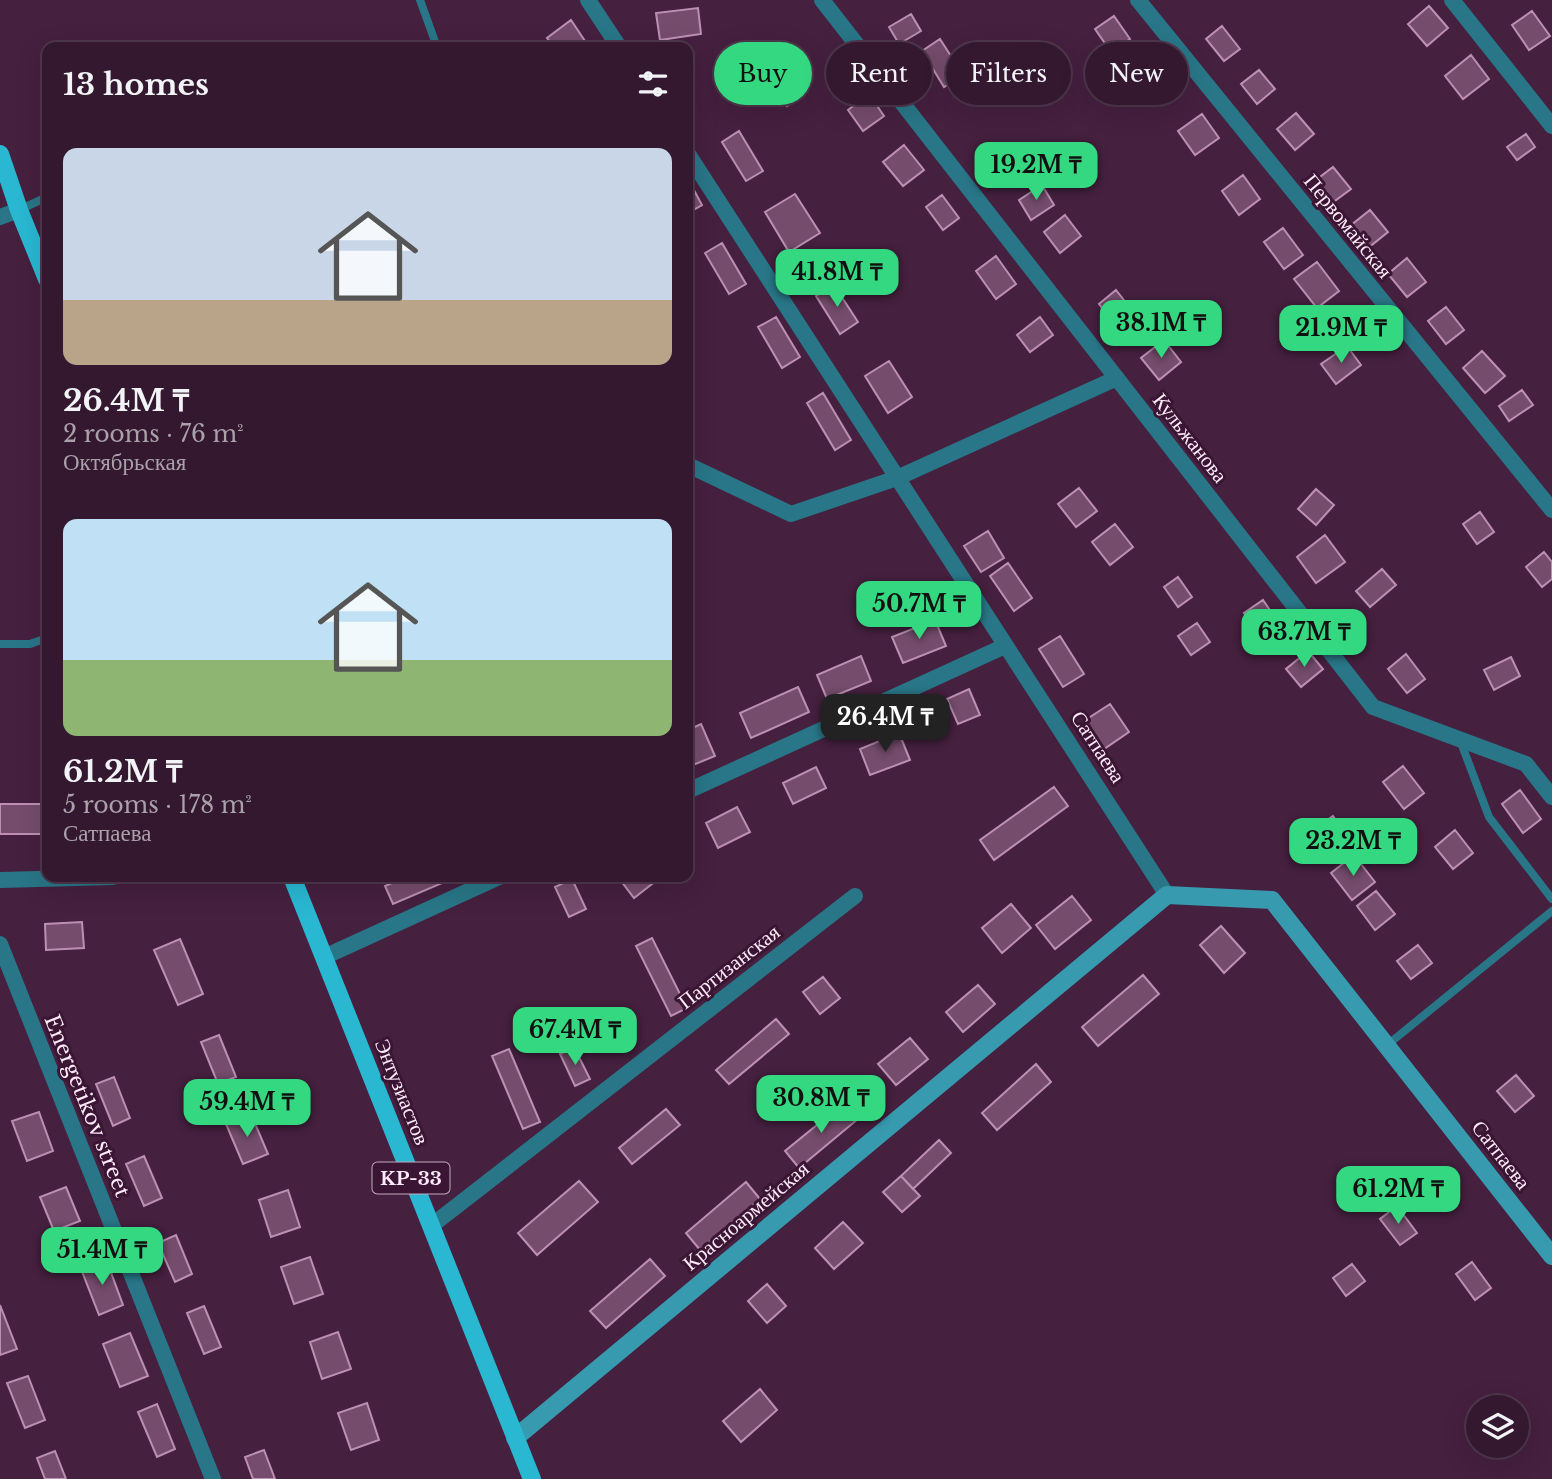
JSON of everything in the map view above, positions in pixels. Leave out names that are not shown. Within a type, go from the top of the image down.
[{"type":"main road","points":[[0,154],[42,267]]},
{"type":"main road","name":"Энтузиастов","points":[[294,882],[532,1479]]},
{"type":"street","points":[[588,0],[616,42]]},
{"type":"street","name":"Кульжанова","points":[[822,0],[1373,707],[1526,764],[1552,797]]},
{"type":"street","name":"Первомайская","points":[[1138,0],[1552,510]]},
{"type":"street","points":[[1452,0],[1552,126]]},
{"type":"street","name":"Сатпаева","points":[[693,162],[1167,895],[1272,900],[1552,1256]]},
{"type":"street","points":[[0,217],[19,210]]},
{"type":"street","points":[[693,467],[791,514],[897,478],[1117,378]]},
{"type":"street","points":[[693,789],[1005,646]]},
{"type":"street","points":[[0,880],[42,879]]},
{"type":"street","points":[[324,957],[488,882]]},
{"type":"street","name":"Красноармейская","points":[[515,1438],[1167,895]]},
{"type":"street","name":"Партизанская","points":[[430,1226],[855,896]]},
{"type":"street","name":"Energetikov street","points":[[0,944],[213,1479]]},
{"type":"lane","points":[[420,0],[435,42]]},
{"type":"lane","points":[[19,210],[42,199]]},
{"type":"lane","points":[[0,644],[30,644],[42,640]]},
{"type":"lane","points":[[1460,740],[1489,817],[1552,899]]},
{"type":"lane","points":[[1386,1046],[1552,911]]},
{"type":"building","points":[[1429,6],[1448,28],[1427,46],[1408,24]]},
{"type":"building","points":[[698,8],[701,34],[660,40],[656,13]]},
{"type":"building","points":[[1532,11],[1550,36],[1529,50],[1512,25]]},
{"type":"building","points":[[911,14],[921,31],[898,42],[889,27]]},
{"type":"building","points":[[1114,16],[1130,39],[1126,42],[1104,42],[1095,29]]},
{"type":"building","points":[[571,20],[586,42],[550,42],[547,38]]},
{"type":"building","points":[[1222,26],[1240,49],[1224,61],[1206,39]]},
{"type":"building","points":[[940,39],[946,48],[944,87],[932,67],[932,44]]},
{"type":"building","points":[[1471,55],[1489,79],[1463,99],[1445,76]]},
{"type":"building","points":[[1259,70],[1275,89],[1257,104],[1241,84]]},
{"type":"building","points":[[855,105],[876,105],[884,116],[863,131],[848,110]]},
{"type":"building","points":[[1296,113],[1314,134],[1295,150],[1277,129]]},
{"type":"building","points":[[1202,114],[1219,138],[1195,155],[1178,131]]},
{"type":"building","points":[[739,131],[763,171],[746,181],[722,142]]},
{"type":"building","points":[[1526,134],[1535,147],[1517,160],[1507,147]]},
{"type":"building","points":[[904,145],[924,170],[903,186],[883,162]]},
{"type":"building","points":[[1009,147],[1028,171],[1009,186],[990,162]]},
{"type":"building","points":[[1333,167],[1351,189],[1332,203],[1316,180]]},
{"type":"building","points":[[1243,175],[1260,199],[1239,215],[1222,191]]},
{"type":"building","points":[[1042,185],[1054,205],[1031,220],[1019,200]]},
{"type":"building","points":[[693,188],[702,205],[693,210]]},
{"type":"building","points":[[795,194],[820,233],[789,252],[765,212]]},
{"type":"building","points":[[942,195],[959,218],[943,230],[926,207]]},
{"type":"building","points":[[1370,210],[1388,232],[1368,248],[1350,226]]},
{"type":"building","points":[[1065,215],[1081,236],[1060,253],[1044,232]]},
{"type":"building","points":[[1283,228],[1303,255],[1284,269],[1264,242]]},
{"type":"building","points":[[722,243],[746,284],[729,294],[705,253]]},
{"type":"building","points":[[996,256],[1016,284],[996,299],[976,271]]},
{"type":"building","points":[[1407,258],[1426,282],[1407,297],[1388,274]]},
{"type":"building","points":[[1317,262],[1339,291],[1317,308],[1294,279]]},
{"type":"building","points":[[834,285],[858,322],[840,334],[816,296]]},
{"type":"building","points":[[1116,290],[1138,318],[1120,331],[1099,304]]},
{"type":"building","points":[[1446,307],[1464,330],[1446,344],[1428,321]]},
{"type":"building","points":[[776,317],[800,357],[782,368],[758,327]]},
{"type":"building","points":[[1040,317],[1053,335],[1030,352],[1017,335]]},
{"type":"building","points":[[1164,340],[1181,362],[1159,380],[1141,358]]},
{"type":"building","points":[[1347,346],[1361,365],[1336,384],[1321,364]]},
{"type":"building","points":[[1482,351],[1505,376],[1485,393],[1463,368]]},
{"type":"building","points":[[889,361],[912,397],[888,413],[865,376]]},
{"type":"building","points":[[1522,390],[1533,405],[1509,421],[1499,406]]},
{"type":"building","points":[[823,393],[851,440],[835,450],[807,403]]},
{"type":"building","points":[[1079,488],[1097,511],[1076,527],[1058,504]]},
{"type":"building","points":[[1316,489],[1334,505],[1316,525],[1298,509]]},
{"type":"building","points":[[1480,512],[1494,532],[1477,544],[1463,524]]},
{"type":"building","points":[[1115,524],[1133,547],[1110,565],[1092,542]]},
{"type":"building","points":[[988,531],[1004,558],[981,572],[964,546]]},
{"type":"building","points":[[1325,535],[1345,562],[1316,583],[1297,557]]},
{"type":"building","points":[[1544,552],[1552,562],[1552,579],[1542,587],[1526,567]]},
{"type":"building","points":[[1008,563],[1032,598],[1014,611],[990,576]]},
{"type":"building","points":[[1382,569],[1396,585],[1370,607],[1356,591]]},
{"type":"building","points":[[1178,577],[1192,597],[1178,607],[1164,587]]},
{"type":"building","points":[[1263,600],[1278,622],[1259,635],[1244,613]]},
{"type":"building","points":[[935,620],[946,646],[903,663],[892,637]]},
{"type":"building","points":[[1197,623],[1210,642],[1191,655],[1178,636]]},
{"type":"building","points":[[1060,636],[1084,674],[1063,687],[1039,649]]},
{"type":"building","points":[[1308,651],[1323,669],[1301,687],[1286,669]]},
{"type":"building","points":[[1406,654],[1425,679],[1407,693],[1388,669]]},
{"type":"building","points":[[861,656],[871,681],[827,699],[817,675]]},
{"type":"building","points":[[1511,657],[1520,676],[1494,690],[1484,670]]},
{"type":"building","points":[[798,687],[809,712],[751,738],[740,713]]},
{"type":"building","points":[[969,689],[980,715],[958,724],[947,699]]},
{"type":"building","points":[[1110,704],[1129,732],[1104,749],[1084,721]]},
{"type":"building","points":[[701,724],[715,756],[693,765],[693,728]]},
{"type":"building","points":[[899,733],[910,760],[870,775],[860,749]]},
{"type":"building","points":[[1403,766],[1424,793],[1404,809],[1383,782]]},
{"type":"building","points":[[816,767],[826,788],[793,804],[783,783]]},
{"type":"building","points":[[1054,787],[1068,806],[994,860],[980,840]]},
{"type":"building","points":[[1520,790],[1541,819],[1523,833],[1502,804]]},
{"type":"building","points":[[0,804],[42,804],[42,834],[0,834]]},
{"type":"building","points":[[737,807],[750,832],[718,848],[706,823]]},
{"type":"building","points":[[1333,816],[1349,838],[1326,855],[1310,833]]},
{"type":"building","points":[[1455,830],[1473,853],[1453,869],[1435,847]]},
{"type":"building","points":[[1354,855],[1375,882],[1352,900],[1331,873]]},
{"type":"building","points":[[394,882],[445,882],[393,904],[385,886]]},
{"type":"building","points":[[573,882],[586,909],[569,917],[555,887]]},
{"type":"building","points":[[622,882],[655,882],[634,898]]},
{"type":"building","points":[[1376,891],[1395,914],[1375,930],[1357,906]]},
{"type":"building","points":[[1072,896],[1091,920],[1055,949],[1036,925]]},
{"type":"building","points":[[1011,904],[1031,928],[1002,953],[982,928]]},
{"type":"building","points":[[82,922],[84,948],[46,950],[45,924]]},
{"type":"building","points":[[1221,926],[1245,953],[1224,973],[1200,945]]},
{"type":"building","points":[[652,938],[687,1008],[671,1016],[636,946]]},
{"type":"building","points":[[180,939],[203,994],[178,1005],[154,950]]},
{"type":"building","points":[[1418,945],[1432,963],[1411,979],[1397,961]]},
{"type":"building","points":[[1143,975],[1159,994],[1098,1046],[1082,1027]]},
{"type":"building","points":[[823,977],[840,998],[820,1014],[803,992]]},
{"type":"building","points":[[978,985],[995,1004],[963,1032],[946,1012]]},
{"type":"building","points":[[776,1019],[789,1034],[729,1084],[716,1070]]},
{"type":"building","points":[[219,1035],[236,1077],[218,1084],[201,1042]]},
{"type":"building","points":[[910,1038],[928,1059],[896,1085],[878,1064]]},
{"type":"building","points":[[574,1047],[590,1079],[575,1086],[560,1054]]},
{"type":"building","points":[[509,1049],[540,1122],[523,1129],[492,1056]]},
{"type":"building","points":[[1036,1064],[1051,1082],[997,1130],[982,1113]]},
{"type":"building","points":[[1516,1075],[1534,1096],[1515,1112],[1497,1091]]},
{"type":"building","points":[[114,1077],[130,1118],[113,1126],[96,1084]]},
{"type":"building","points":[[844,1103],[858,1119],[799,1168],[785,1151]]},
{"type":"building","points":[[666,1109],[680,1125],[632,1164],[619,1148]]},
{"type":"building","points":[[39,1112],[53,1151],[27,1161],[12,1121]]},
{"type":"building","points":[[251,1114],[268,1154],[243,1164],[226,1124]]},
{"type":"building","points":[[939,1140],[951,1153],[913,1189],[901,1176]]},
{"type":"building","points":[[144,1156],[162,1198],[144,1206],[126,1164]]},
{"type":"building","points":[[901,1176],[920,1196],[902,1212],[883,1192]]},
{"type":"building","points":[[579,1181],[598,1202],[537,1255],[518,1233]]},
{"type":"building","points":[[746,1182],[760,1199],[700,1250],[686,1233]]},
{"type":"building","points":[[66,1187],[80,1221],[54,1231],[40,1197]]},
{"type":"building","points":[[288,1190],[300,1227],[271,1237],[259,1200]]},
{"type":"building","points":[[1397,1206],[1417,1233],[1400,1245],[1380,1219]]},
{"type":"building","points":[[843,1222],[863,1243],[834,1269],[815,1248]]},
{"type":"building","points":[[176,1235],[192,1274],[175,1282],[158,1243]]},
{"type":"building","points":[[310,1257],[323,1294],[294,1304],[281,1267]]},
{"type":"building","points":[[106,1259],[123,1305],[99,1315],[81,1269]]},
{"type":"building","points":[[650,1259],[665,1276],[606,1328],[590,1311]]},
{"type":"building","points":[[1472,1262],[1491,1288],[1475,1300],[1456,1274]]},
{"type":"building","points":[[1352,1264],[1365,1281],[1346,1296],[1333,1278]]},
{"type":"building","points":[[767,1284],[786,1306],[767,1323],[748,1301]]},
{"type":"building","points":[[0,1305],[17,1349],[0,1355]]},
{"type":"building","points":[[204,1306],[221,1347],[204,1354],[187,1313]]},
{"type":"building","points":[[338,1332],[351,1369],[322,1379],[310,1342]]},
{"type":"building","points":[[130,1333],[148,1376],[120,1387],[103,1344]]},
{"type":"building","points":[[28,1376],[45,1420],[25,1428],[7,1383]]},
{"type":"building","points":[[760,1389],[777,1410],[741,1442],[723,1421]]},
{"type":"building","points":[[367,1403],[379,1440],[351,1450],[338,1413]]},
{"type":"building","points":[[157,1404],[175,1449],[157,1457],[138,1412]]},
{"type":"building","points":[[264,1450],[275,1479],[253,1479],[245,1457]]},
{"type":"building","points":[[55,1451],[66,1479],[45,1479],[37,1458]]}]
